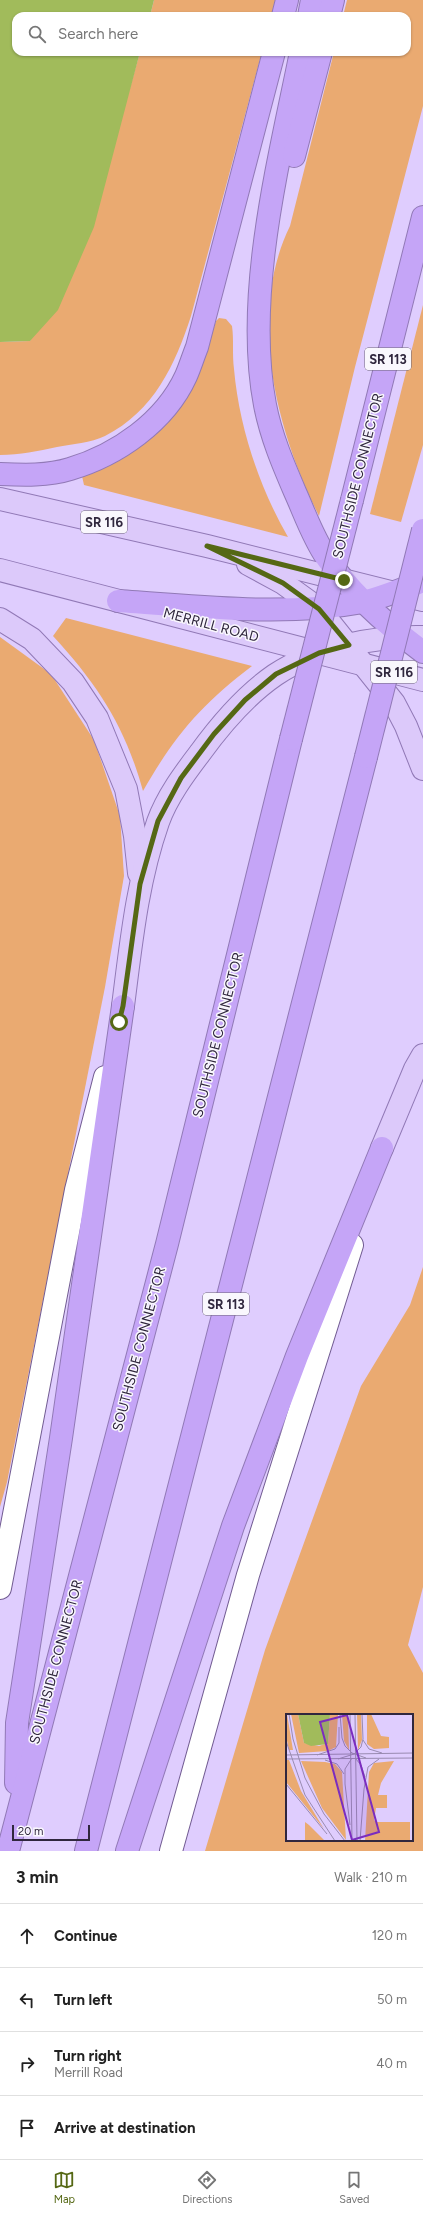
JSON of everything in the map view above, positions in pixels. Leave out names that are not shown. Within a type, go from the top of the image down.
[{"type":"highway","points":[[284,12],[287,0]]},
{"type":"highway","points":[[310,12],[312,0]]},
{"type":"highway","points":[[330,12],[333,0]]},
{"type":"highway","points":[[0,474],[29,475],[69,469],[114,451],[149,426],[167,405],[182,383],[197,347],[273,56]]},
{"type":"highway","points":[[300,56],[268,228],[258,307],[260,362],[263,390],[276,449],[311,529],[326,557],[344,580],[364,601],[412,637],[423,652]]},
{"type":"highway","points":[[258,307],[320,56]]},
{"type":"highway","name":"SOUTHSIDE CONNECTOR","points":[[8,1851],[166,1244],[423,217]]},
{"type":"highway","name":"SR 113","points":[[86,1851],[423,530]]},
{"type":"highway","points":[[118,601],[278,611],[319,609],[364,601],[393,593],[423,581]]},
{"type":"highway","points":[[16,1817],[17,1723],[62,1438],[123,1006]]},
{"type":"highway","points":[[127,1851],[233,1526],[297,1356],[382,1148]]},
{"type":"main road","name":"SR 116","points":[[0,499],[207,546],[423,600]]},
{"type":"main road","points":[[207,546],[283,583],[319,609],[394,703],[406,726],[423,769]]},
{"type":"main road","name":"MERRILL ROAD","points":[[0,570],[423,680]]},
{"type":"main road","points":[[0,619],[32,639],[73,682],[97,718],[126,789],[135,836],[140,884]]},
{"type":"main road","points":[[123,1006],[140,884],[158,821],[181,778],[214,734],[245,700],[276,674],[319,653],[349,645],[412,637]]},
{"type":"main road","points":[[382,1148],[419,1062],[423,1036]]},
{"type":"street","points":[[0,1588],[76,1190],[123,1006]]},
{"type":"street","points":[[171,1851],[248,1574],[382,1148]]},
{"type":"shaded area","points":[[0,0],[154,0],[151,12],[12,12],[12,56],[139,56],[94,227],[58,310],[30,341],[0,342]]},
{"type":"shaded area","points":[[154,0],[276,0],[273,12],[151,12]]},
{"type":"shaded area","points":[[347,0],[423,0],[423,106],[355,367],[319,516],[304,483],[291,448],[280,411],[272,373],[269,335],[270,297],[277,261],[290,226],[333,56],[411,56],[411,12],[344,12]]},
{"type":"shaded area","points":[[139,56],[261,56],[191,316],[178,352],[160,385],[150,400],[137,414],[122,426],[105,436],[88,442],[29,452],[0,455],[0,342],[30,341],[126,102]]},
{"type":"shaded area","points":[[423,305],[423,445],[401,522],[370,514]]},
{"type":"shaded area","points":[[219,318],[226,319],[232,326],[233,363],[240,412],[252,456],[268,498],[288,537],[84,485],[82,476],[198,376],[216,321]]},
{"type":"shaded area","points":[[66,618],[252,666],[218,694],[190,722],[166,753],[143,791],[128,746],[97,689],[53,636]]},
{"type":"shaded area","points":[[0,637],[51,674],[94,740],[120,816],[124,876],[105,987],[7,1482],[0,1507]]},
{"type":"shaded area","points":[[423,1267],[423,1587],[408,1645],[423,1673],[423,1851],[205,1851],[265,1650],[361,1386],[410,1305]]},
{"type":"route","points":[[119,1022],[123,1006],[140,884],[158,821],[181,778],[214,734],[245,700],[276,674],[319,653],[349,645],[319,609],[283,583],[249,565],[207,546],[344,580]]}]
